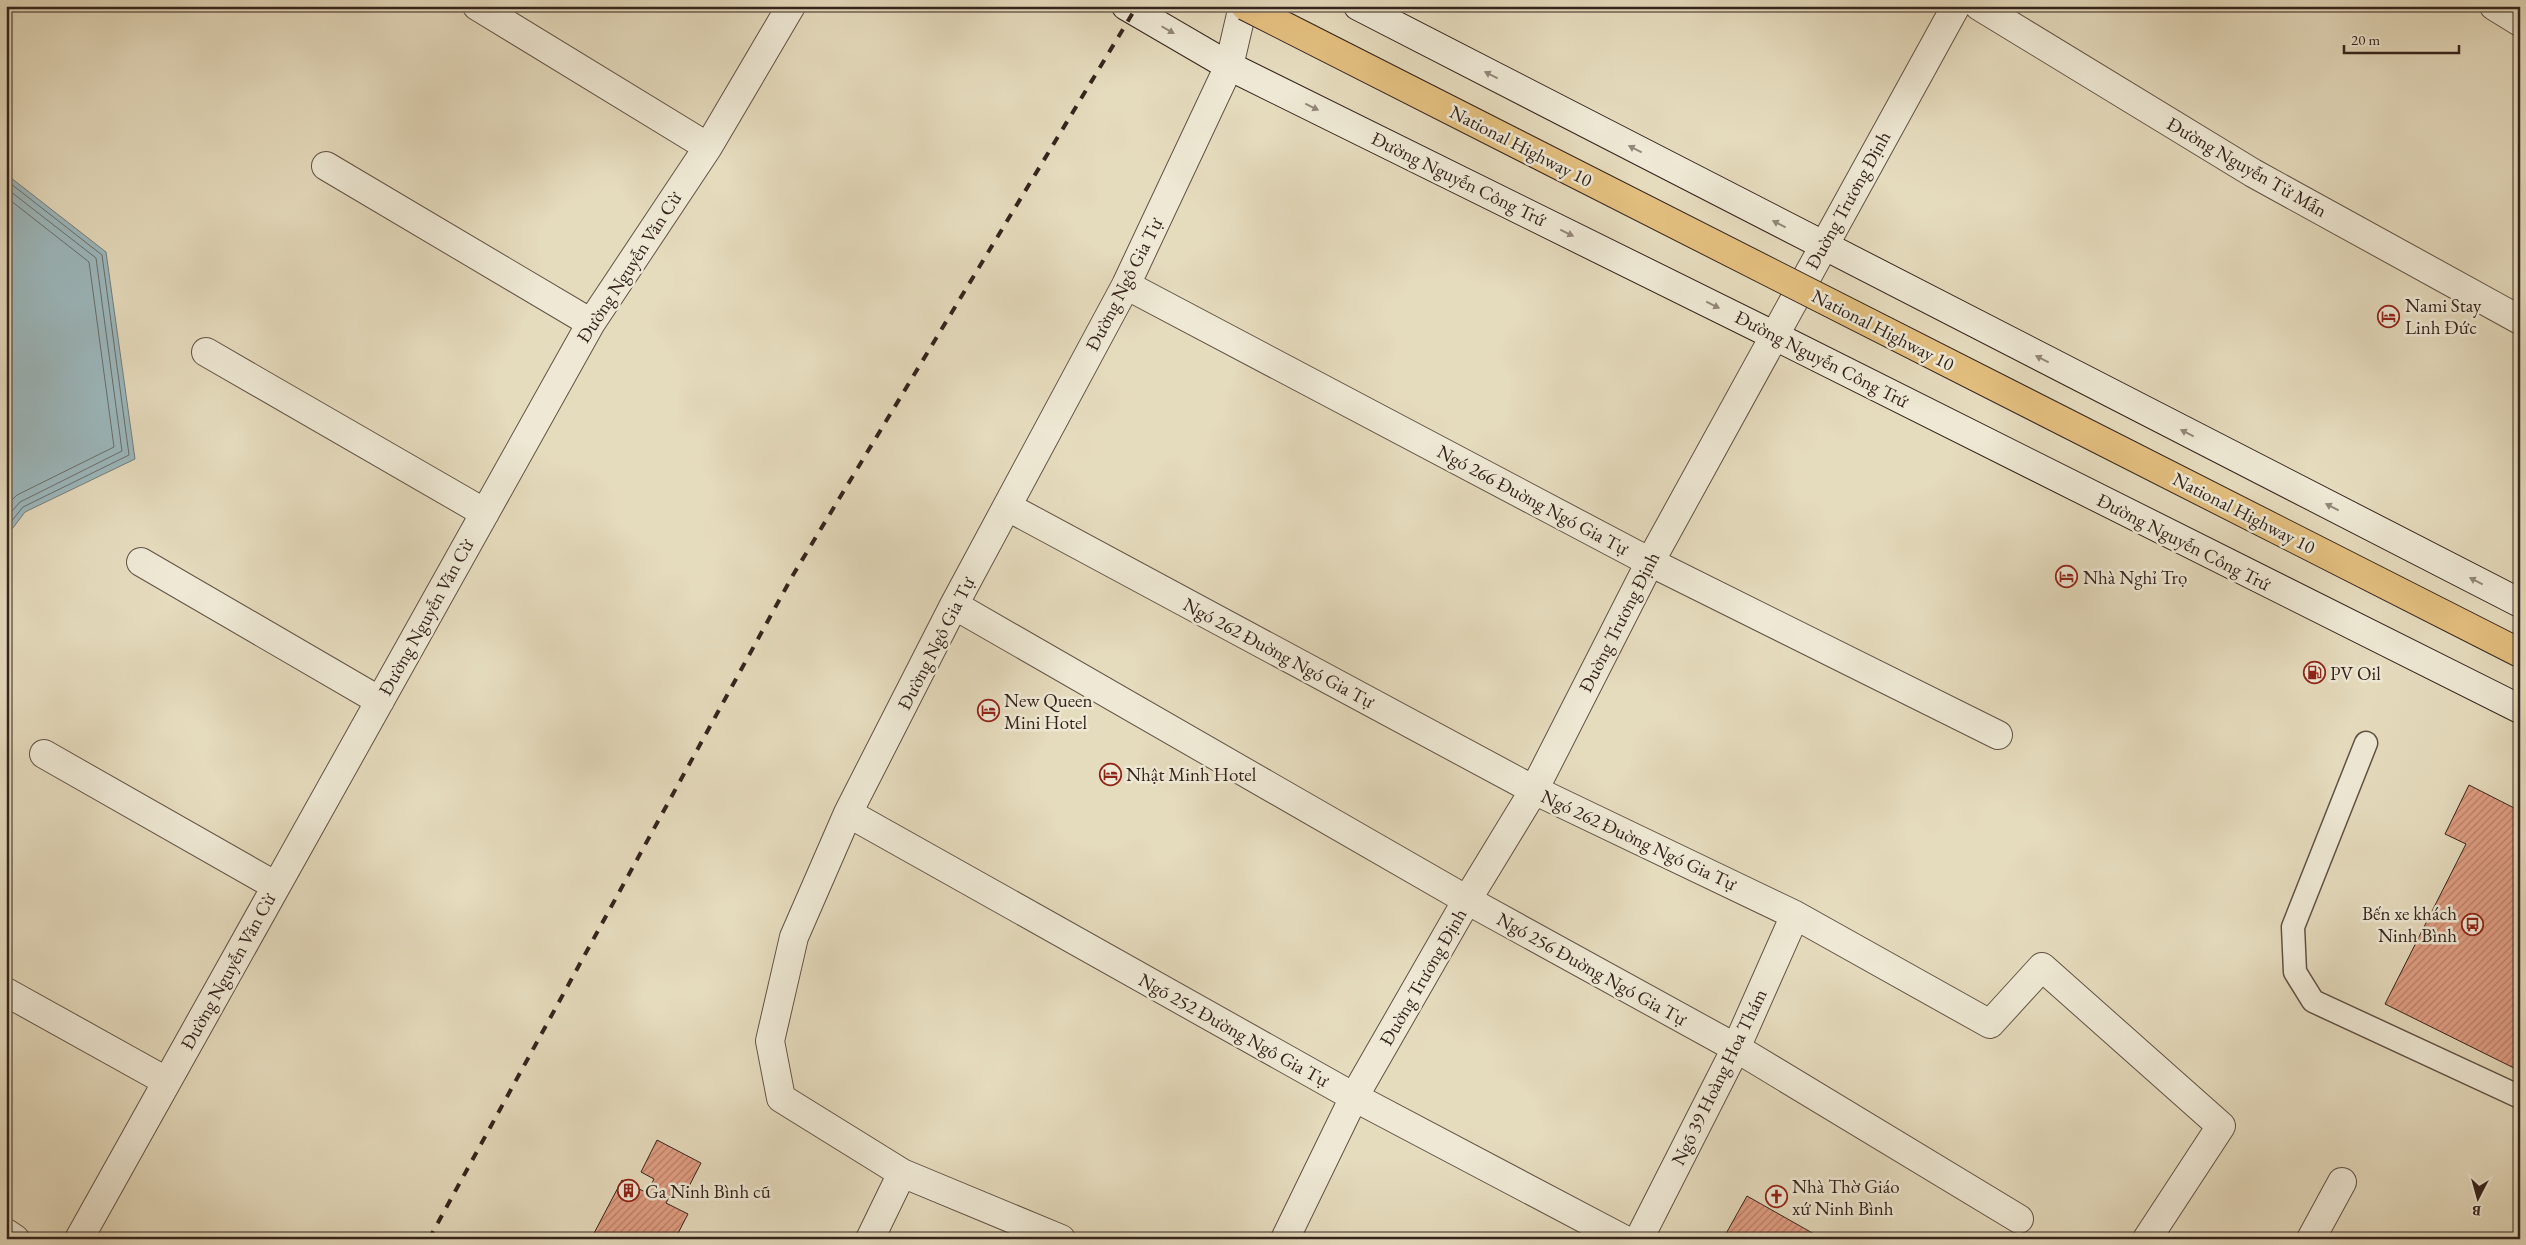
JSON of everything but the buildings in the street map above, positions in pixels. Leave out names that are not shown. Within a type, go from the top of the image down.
[{"type":"highway","name":"National Highway 10","points":[[1244,6],[2520,653]]},
{"type":"street","points":[[477,6],[708,147]]},
{"type":"street","name":"Đường Nguyễn Văn Cừ","points":[[79,1239],[591,323],[708,147],[791,6]]},
{"type":"street","name":"Đường Nguyễn Công Trứ","points":[[1126,6],[1229,66],[1773,335],[2520,709]]},
{"type":"street","name":"Đường Ngô Gia Tự","points":[[1061,1239],[902,1173],[780,1098],[770,1041],[794,938],[848,813],[954,605],[1126,285],[1229,66],[1244,6]]},
{"type":"street","points":[[1358,6],[2520,603]]},
{"type":"street","name":"Đuờng Trương Định","points":[[1285,1239],[1354,1097],[1467,900],[1534,790],[1650,562],[1773,335],[1956,6]]},
{"type":"street","name":"Đường Nguyễn Tử Mẫn","points":[[1979,6],[2253,173],[2520,320]]},
{"type":"street","points":[[2494,6],[2520,22]]},
{"type":"street","points":[[326,166],[591,323]]},
{"type":"street","name":"Ngó 266 Đuờng Ngó Gia Tự","points":[[1126,285],[1650,562],[1998,735]]},
{"type":"street","points":[[206,352],[484,513]]},
{"type":"street","name":"Ngó 262 Đuờng Ngó Gia Tự","points":[[1008,507],[1534,790],[1795,915],[1990,1024],[2042,967],[2221,1126],[2147,1239]]},
{"type":"street","points":[[141,562],[380,701]]},
{"type":"street","name":"Ngó 256 Đuờng Ngó Gia Tự","points":[[954,605],[1467,900],[1736,1048],[2019,1219]]},
{"type":"street","points":[[44,754],[276,886]]},
{"type":"street","name":"Ngõ 252 Đường Ngô Gia Tự","points":[[848,813],[1354,1097],[1623,1239]]},
{"type":"street","name":"Ngõ 39 Hoàng Hoa Thám","points":[[1639,1239],[1736,1048],[1795,915]]},
{"type":"street","points":[[6,992],[166,1081]]},
{"type":"street","points":[[870,1239],[902,1173]]},
{"type":"street","points":[[2311,1239],[2342,1182]]},
{"type":"street","points":[[6,1233],[15,1239]]},
{"type":"lane","points":[[2366,743],[2293,927],[2295,972],[2313,1001],[2520,1096]]},
{"type":"water","points":[[6,174],[106,252],[135,459],[25,512],[6,537]]},
{"type":"railway","points":[[429,1239],[793,575],[1137,6]]},
{"type":"place","name":"Nami Stay Linh Đức","points":[[2389,316]]},
{"type":"place","name":"Nhà Nghỉ Trọ","points":[[2067,577]]},
{"type":"place","name":"PV Oil","points":[[2314,673]]},
{"type":"place","name":"New Queen Mini Hotel","points":[[988,711]]},
{"type":"place","name":"Nhật Minh Hotel","points":[[1110,774]]},
{"type":"place","name":"Bến xe khách Ninh Bình","points":[[2473,924]]},
{"type":"place","name":"Ga Ninh Bình cũ","points":[[629,1191]]},
{"type":"place","name":"Nhà Thờ Giáo xứ Ninh Bình","points":[[1776,1197]]}]
